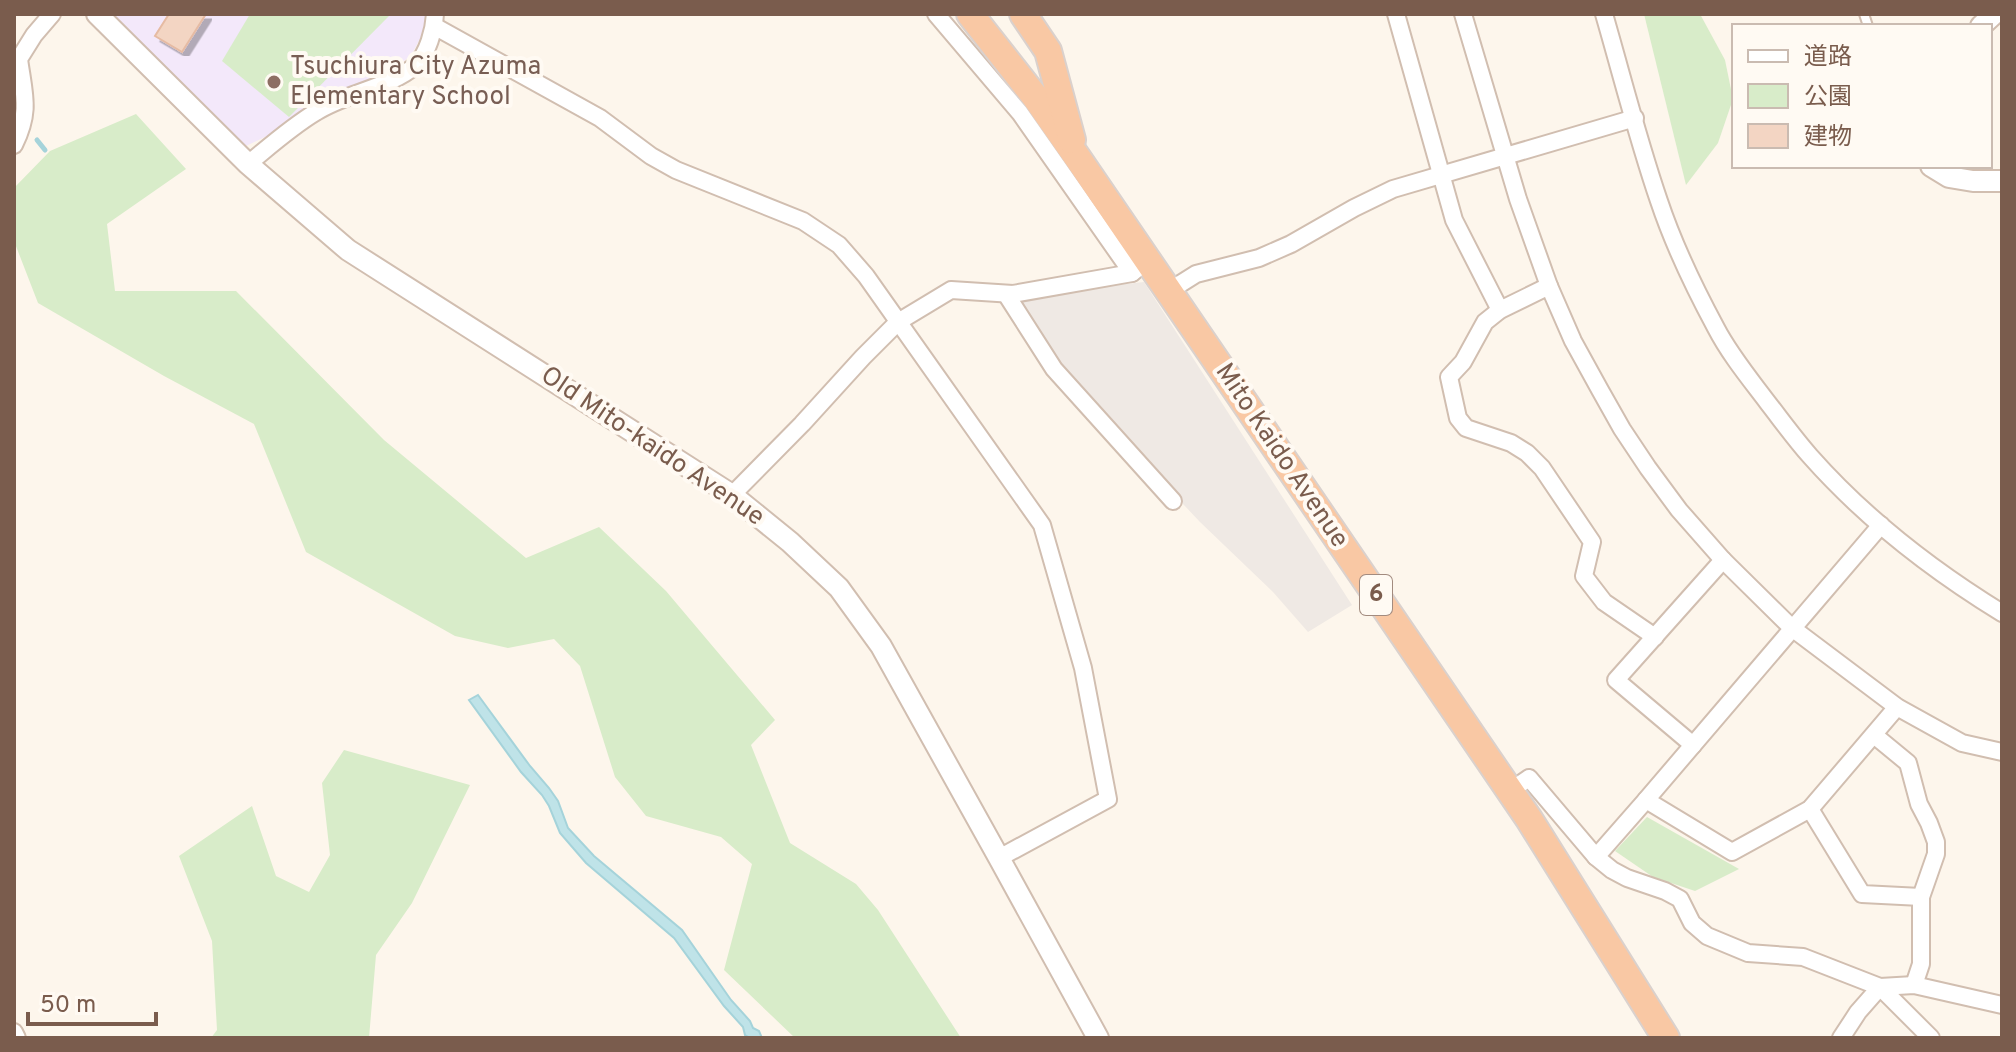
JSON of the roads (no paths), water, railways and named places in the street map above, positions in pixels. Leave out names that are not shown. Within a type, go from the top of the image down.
[{"type":"highway","name":"6","points":[[970,14],[1036,98],[1077,157]]},
{"type":"highway","points":[[1023,14],[1048,51],[1077,157]]},
{"type":"highway","name":"Mito Kaido Avenue","points":[[1077,157],[1140,266],[1169,291],[1510,791],[1666,1038]]},
{"type":"street","points":[[14,145],[22,127],[26,104],[19,59],[52,14]]},
{"type":"street","name":"Old Mito-kaido Avenue","points":[[97,14],[248,164],[348,250],[732,495],[790,542],[839,588],[881,646],[1098,1038]]},
{"type":"street","points":[[732,495],[898,322],[951,290],[1013,294],[1140,266],[1020,113],[936,14]]},
{"type":"street","points":[[1396,14],[1454,220],[1500,310]]},
{"type":"street","points":[[1463,14],[1522,213],[1549,286],[1573,341],[1622,429],[1648,468],[1679,510],[1723,560],[1792,628],[1897,707],[1962,743],[2002,752]]},
{"type":"street","points":[[1604,14],[1659,202],[1717,330],[1749,378],[1809,455],[1881,525],[1942,573],[2002,613]]},
{"type":"street","points":[[248,164],[318,110],[393,78],[417,64],[427,45],[434,20],[600,118],[651,156],[676,170],[803,221],[839,245],[866,276],[1042,525],[1083,668],[1108,799],[999,858]]},
{"type":"street","points":[[1169,291],[1196,274],[1259,258],[1280,249],[1393,189],[1635,118]]},
{"type":"street","points":[[1934,168],[1949,177],[2002,181]]},
{"type":"street","points":[[1549,286],[1500,310],[1485,322],[1463,362],[1449,377],[1458,418],[1466,428],[1511,443],[1542,468],[1592,542],[1584,576],[1604,602],[1655,637]]},
{"type":"street","points":[[1006,294],[1054,369],[1173,501]]},
{"type":"street","points":[[1596,857],[1881,525]]},
{"type":"street","points":[[1693,745],[1616,680],[1723,560]]},
{"type":"street","points":[[1646,800],[1732,852],[1810,809],[1897,707]]},
{"type":"street","points":[[1874,735],[1908,763],[1919,804],[1936,842],[1936,854],[1921,897],[1921,964],[1914,985]]},
{"type":"street","points":[[1510,791],[1529,778],[1596,857],[1627,878],[1680,899],[1692,923],[1707,936],[1748,953],[1803,957],[1880,987],[1931,1038]]},
{"type":"street","points":[[1810,809],[1862,894],[1921,897]]},
{"type":"street","points":[[1841,1038],[1880,987],[1914,985],[2002,1005]]},
{"type":"street","points":[[14,1032],[17,1038]]},
{"type":"water","points":[[478,695],[558,801],[568,828],[594,856],[682,930],[762,1038],[745,1035],[743,1027],[674,938],[586,863],[560,833],[542,795],[521,772],[469,700]]},
{"type":"waterway","points":[[37,140],[45,150]]},
{"type":"place","name":"Tsuchiura City Azuma Elementary School","points":[[274,82]]}]
